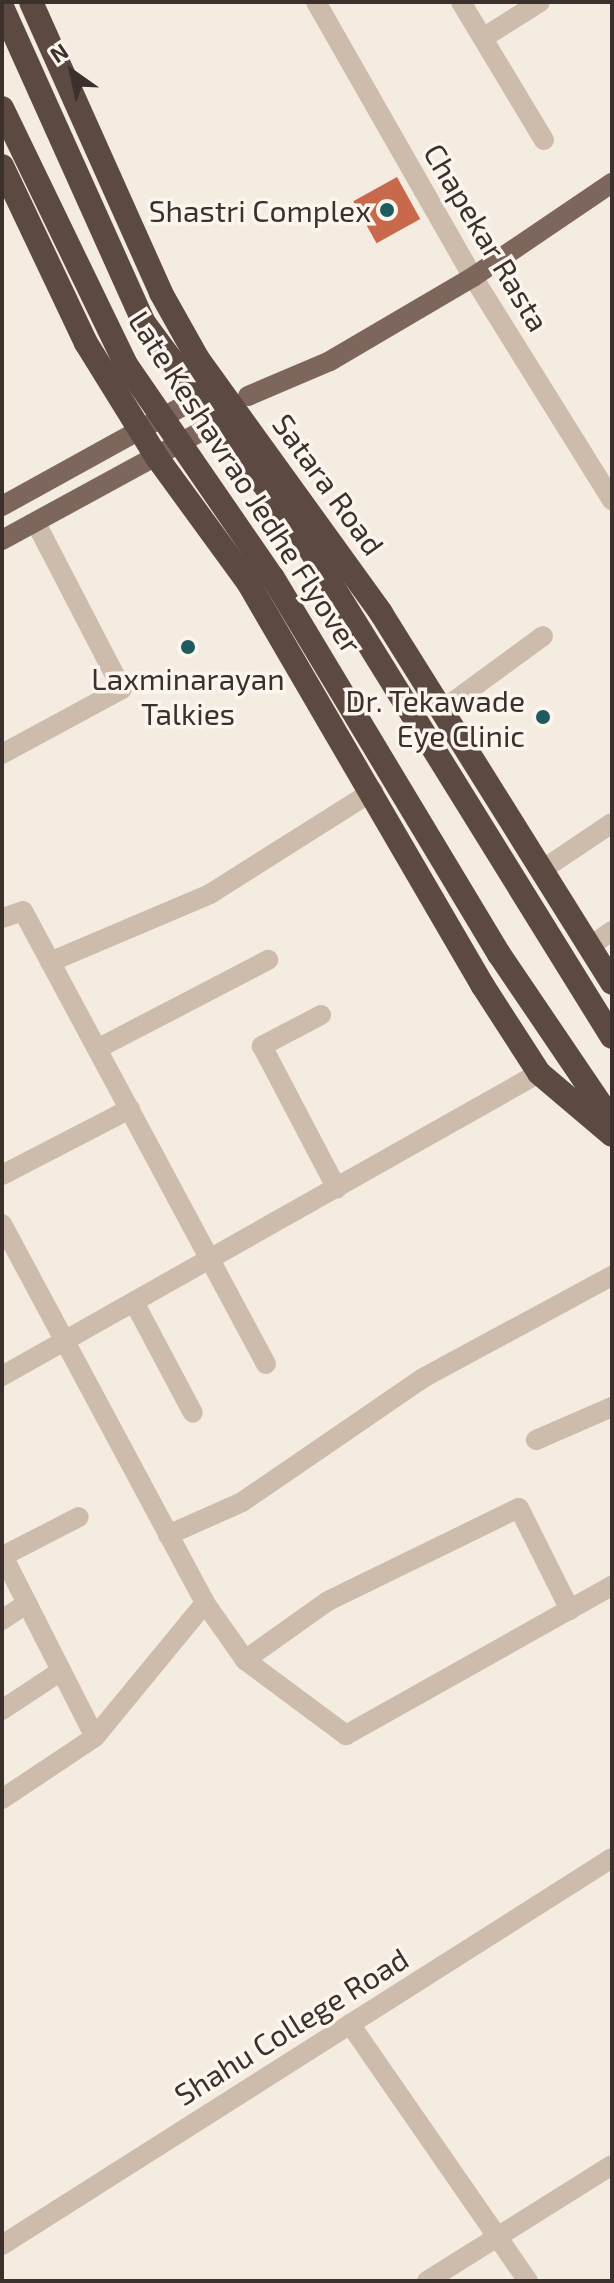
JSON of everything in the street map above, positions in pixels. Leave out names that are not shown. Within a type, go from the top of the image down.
[{"type":"highway","name":"Satara Road","points":[[31,2],[161,293],[217,387],[242,404],[317,517],[612,983]]},
{"type":"highway","points":[[2,7],[144,323],[298,530],[612,1037]]},
{"type":"highway","name":"Late Keshavrao Jedhe Flyover","points":[[2,108],[125,363],[273,578],[499,954],[612,1121]]},
{"type":"highway","points":[[2,166],[86,343],[158,459],[249,584],[539,1073],[612,1135]]},
{"type":"main road","points":[[2,540],[158,459],[242,404],[330,361],[473,277],[612,183]]},
{"type":"main road","points":[[2,506],[141,433],[217,387]]},
{"type":"street","name":"Chapekar Rasta","points":[[316,2],[473,277],[612,500]]},
{"type":"street","points":[[461,2],[544,140]]},
{"type":"street","points":[[483,38],[540,2]]},
{"type":"street","points":[[2,754],[122,689],[36,523]]},
{"type":"street","points":[[442,710],[543,636]]},
{"type":"street","points":[[50,962],[210,894],[373,791]]},
{"type":"street","points":[[542,870],[612,823]]},
{"type":"street","points":[[2,918],[23,911],[266,1364]]},
{"type":"street","points":[[589,947],[612,931]]},
{"type":"street","points":[[97,1049],[268,960]]},
{"type":"street","points":[[321,1015],[262,1046],[337,1189]]},
{"type":"street","points":[[2,1376],[211,1262],[539,1073]]},
{"type":"street","points":[[2,1175],[130,1109]]},
{"type":"street","points":[[2,1224],[205,1603],[245,1660],[346,1735],[612,1586]]},
{"type":"street","points":[[168,1535],[242,1502],[423,1378],[612,1276]]},
{"type":"street","points":[[135,1304],[193,1413]]},
{"type":"street","points":[[536,1440],[612,1407]]},
{"type":"street","points":[[245,1660],[328,1601],[519,1508],[570,1610]]},
{"type":"street","points":[[79,1517],[4,1563],[95,1737]]},
{"type":"street","points":[[2,1620],[27,1603]]},
{"type":"street","points":[[2,1799],[95,1737],[205,1603]]},
{"type":"street","points":[[2,1710],[61,1671]]},
{"type":"street","name":"Shahu College Road","points":[[2,2245],[612,1858]]},
{"type":"street","points":[[350,2024],[495,2238],[528,2281]]},
{"type":"street","points":[[427,2281],[612,2165]]},
{"type":"building","name":"Shastri Complex","points":[[397,177],[420,219],[377,243],[353,201]]},
{"type":"place","name":"Shastri Complex","points":[[387,210]]},
{"type":"place","name":"Laxminarayan Talkies","points":[[188,647]]},
{"type":"place","name":"Dr. Tekawade Eye Clinic","points":[[543,717]]}]
